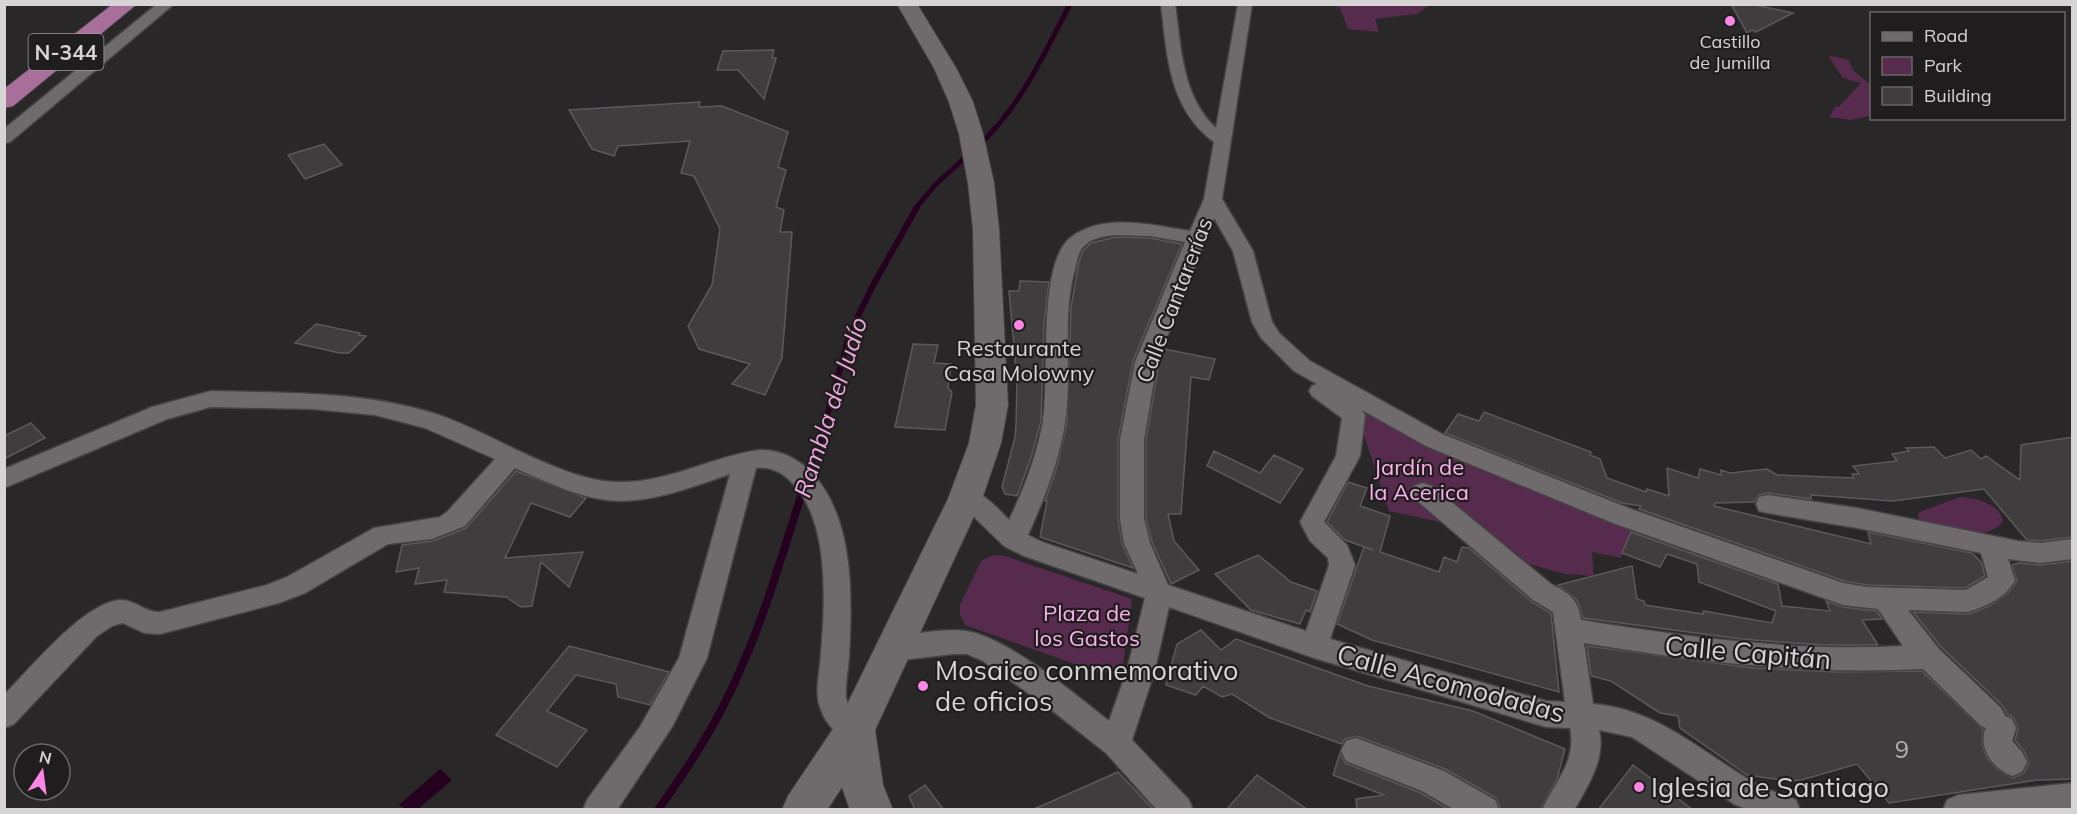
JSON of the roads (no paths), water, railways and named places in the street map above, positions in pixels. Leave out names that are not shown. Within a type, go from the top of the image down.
[{"type":"highway","name":"N-344","points":[[4,101],[127,4]]},
{"type":"main road","points":[[803,810],[855,730],[965,499],[985,443],[992,405],[986,229],[981,183],[971,134],[961,102],[945,68],[906,4]]},
{"type":"main road","points":[[855,730],[862,785],[872,810]]},
{"type":"street","points":[[4,138],[166,4]]},
{"type":"street","points":[[1168,4],[1172,41],[1186,102],[1199,120],[1223,141]]},
{"type":"street","name":"Calle Cantarerías","points":[[1159,594],[1143,559],[1133,524],[1132,440],[1137,397],[1146,362],[1195,238],[1213,200],[1245,4]]},
{"type":"street","points":[[1213,200],[1243,251],[1262,322],[1272,338],[1302,366],[1434,440],[1598,507],[1821,588],[1855,596],[1947,602],[1968,601],[1980,597],[1999,585],[2002,580],[1991,546]]},
{"type":"street","points":[[1013,539],[1034,496],[1054,426],[1058,388],[1056,304],[1063,273],[1075,245],[1099,232],[1119,229],[1195,238]]},
{"type":"street","name":"Calle Acomodadas","points":[[1314,646],[1342,566],[1342,557],[1337,549],[1317,533],[1312,522],[1348,456],[1354,415],[1308,383],[1317,374]]},
{"type":"street","points":[[4,479],[160,413],[211,399],[313,401],[375,407],[431,421],[570,480],[602,490],[617,491],[657,486],[746,461],[763,458],[780,460],[798,474],[816,496],[824,511],[832,545],[836,628],[832,698],[836,711],[855,730]]},
{"type":"street","points":[[4,716],[88,628],[102,618],[122,611],[129,612],[138,621],[148,624],[160,623],[270,595],[296,585],[383,535],[432,529],[448,524],[456,519],[511,456]]},
{"type":"street","points":[[598,810],[656,728],[680,687],[693,658],[746,461]]},
{"type":"street","points":[[1423,492],[1542,592],[1561,602],[1566,608],[1587,750],[1576,778],[1557,810]]},
{"type":"street","name":"Calle Acomodadas","points":[[965,499],[977,504],[1013,539],[1159,594],[1314,646],[1546,714],[1622,720],[1640,726],[1745,794],[1783,809]]},
{"type":"street","points":[[1768,504],[1857,518],[1991,546],[2040,553],[2073,549]]},
{"type":"street","points":[[1116,744],[1141,670],[1159,594]]},
{"type":"street","points":[[1886,599],[1908,633],[1929,657],[1996,723],[1996,739],[2002,752],[2012,762]]},
{"type":"street","name":"Calle Capitán","points":[[1569,629],[1686,649],[1750,657],[1858,660],[1929,657]]},
{"type":"street","points":[[894,650],[953,642],[980,647],[993,653],[1059,699],[1116,744],[1178,810]]},
{"type":"street","points":[[1356,751],[1433,781],[1484,810]]},
{"type":"street","points":[[1958,810],[2073,797]]},
{"type":"waterway","name":"Rambla del Judío","points":[[979,145],[1007,114],[1030,79],[1070,4]]},
{"type":"waterway","name":"Rambla del Judío","points":[[916,208],[935,185],[969,154]]},
{"type":"waterway","name":"Rambla del Judío","points":[[808,474],[820,441],[850,333],[872,287],[917,207]]},
{"type":"waterway","name":"Rambla del Judío","points":[[807,476],[808,472]]},
{"type":"waterway","name":"Rambla del Judío","points":[[658,810],[704,741],[733,687],[767,601],[804,487]]},
{"type":"place","name":"Castillo de Jumilla","points":[[1730,21]]},
{"type":"place","name":"Restaurante Casa Molowny","points":[[1019,325]]},
{"type":"place","name":"Mosaico conmemorativo de oficios","points":[[923,686]]},
{"type":"place","name":"Iglesia de Santiago","points":[[1639,787]]},
{"type":"park label","name":"Jardín de la Acerica","points":[[1419,480]]},
{"type":"park label","name":"Plaza de los Gastos","points":[[1087,626]]}]
